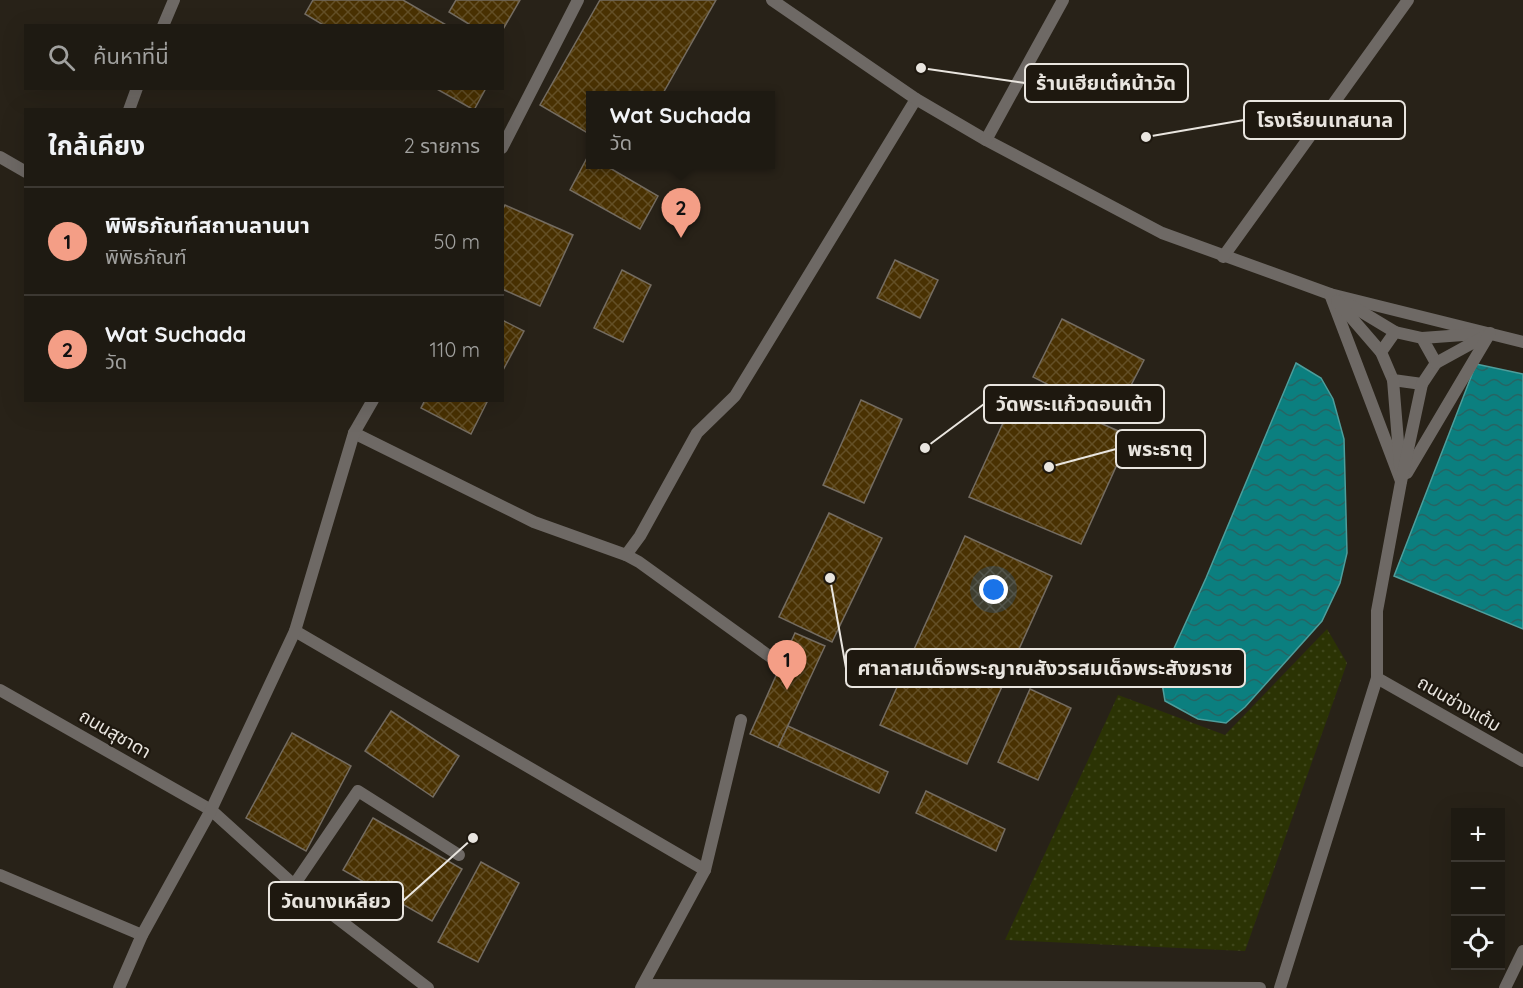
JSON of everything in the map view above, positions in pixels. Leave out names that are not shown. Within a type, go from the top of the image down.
[{"type":"street","points":[[164,24],[174,0]]},
{"type":"street","points":[[504,144],[578,0]]},
{"type":"street","points":[[772,0],[916,99],[986,140],[1162,233],[1330,294],[1523,342]]},
{"type":"street","points":[[986,140],[1063,0]]},
{"type":"street","points":[[1223,257],[1408,0]]},
{"type":"street","points":[[130,108],[136,90]]},
{"type":"street","points":[[626,555],[640,536],[697,433],[735,396],[916,99]]},
{"type":"street","points":[[0,157],[24,171]]},
{"type":"street","points":[[1330,294],[1395,332],[1422,338],[1490,333]]},
{"type":"street","points":[[1330,294],[1381,352],[1393,380],[1401,482]]},
{"type":"street","points":[[1330,294],[1401,482]]},
{"type":"street","points":[[1381,352],[1395,332]]},
{"type":"street","points":[[1280,988],[1377,678],[1377,611],[1422,384],[1436,363],[1490,333]]},
{"type":"street","points":[[1401,482],[1490,333]]},
{"type":"street","points":[[1422,338],[1436,363]]},
{"type":"street","points":[[1393,380],[1422,384]]},
{"type":"street","points":[[119,988],[142,935],[211,810],[295,632],[354,433],[371,402]]},
{"type":"street","points":[[354,433],[534,522],[626,555],[772,658]]},
{"type":"street","points":[[295,632],[705,870]]},
{"type":"street","name":"ถนนช่างแต้ม","points":[[1377,678],[1523,761]]},
{"type":"street","name":"ถนนสุชาดา","points":[[0,690],[211,810],[294,885],[428,988]]},
{"type":"street","points":[[741,720],[705,870],[642,986],[1260,988]]},
{"type":"street","points":[[294,885],[358,791],[459,855]]},
{"type":"street","points":[[0,875],[142,935]]},
{"type":"street","points":[[1505,988],[1523,951]]},
{"type":"green space","points":[[1327,629],[1347,663],[1245,951],[1005,940],[1118,695],[1225,735]]},
{"type":"water","points":[[1296,363],[1321,378],[1333,399],[1344,439],[1347,553],[1340,583],[1322,621],[1245,707],[1226,723],[1198,719],[1165,701],[1161,677],[1206,578]]},
{"type":"water","points":[[1476,364],[1523,374],[1523,629],[1394,576]]},
{"type":"building","points":[[313,0],[403,0],[445,24],[322,24],[305,14]]},
{"type":"building","points":[[456,0],[520,0],[504,28],[504,24],[469,24],[449,12]]},
{"type":"building","points":[[600,0],[716,0],[664,91],[586,91],[586,132],[540,105]]},
{"type":"building","points":[[439,90],[485,90],[475,108],[470,108]]},
{"type":"building","points":[[586,160],[586,169],[612,169],[658,196],[640,229],[570,190]]},
{"type":"building","points":[[505,205],[573,235],[540,306],[504,290]]},
{"type":"building","points":[[895,260],[938,280],[920,318],[877,298]]},
{"type":"building","points":[[622,270],[651,285],[623,342],[594,328]]},
{"type":"building","points":[[1062,319],[1144,360],[1114,418],[1033,377]]},
{"type":"building","points":[[504,321],[524,331],[504,368]]},
{"type":"building","points":[[1019,388],[1130,436],[1081,544],[969,497]]},
{"type":"building","points":[[861,400],[902,419],[864,503],[823,485]]},
{"type":"building","points":[[424,402],[487,402],[471,434],[421,408]]},
{"type":"building","points":[[829,513],[882,538],[832,642],[779,617]]},
{"type":"building","points":[[965,536],[1052,576],[967,764],[880,725]]},
{"type":"building","points":[[795,633],[825,646],[778,747],[750,734]]},
{"type":"building","points":[[1030,689],[1071,708],[1038,780],[998,762]]},
{"type":"building","points":[[391,711],[459,756],[433,797],[365,751]]},
{"type":"building","points":[[788,726],[888,772],[879,793],[778,747]]},
{"type":"building","points":[[292,733],[351,766],[306,851],[246,818]]},
{"type":"building","points":[[926,791],[1005,829],[996,851],[916,813]]},
{"type":"building","points":[[373,818],[462,869],[432,921],[343,870]]},
{"type":"building","points":[[481,862],[519,883],[478,962],[438,942]]},
{"type":"place","name":"ร้านเฮียเต๋หน้าวัด","points":[[921,68]]},
{"type":"place","name":"โรงเรียนเทสนาล","points":[[1146,137]]},
{"type":"place","name":"Wat Suchada","points":[[681,238]]},
{"type":"place","name":"วัดพระแก้วดอนเต้า","points":[[925,448]]},
{"type":"place","name":"พระธาตุ","points":[[1049,467]]},
{"type":"place","name":"ศาลาสมเด็จพระญาณสังวรสมเด็จพระสังฆราช","points":[[830,578]]},
{"type":"place","name":"พิพิธภัณฑ์สถานลานนา","points":[[787,690]]},
{"type":"place","name":"วัดนางเหลียว","points":[[473,838]]}]
